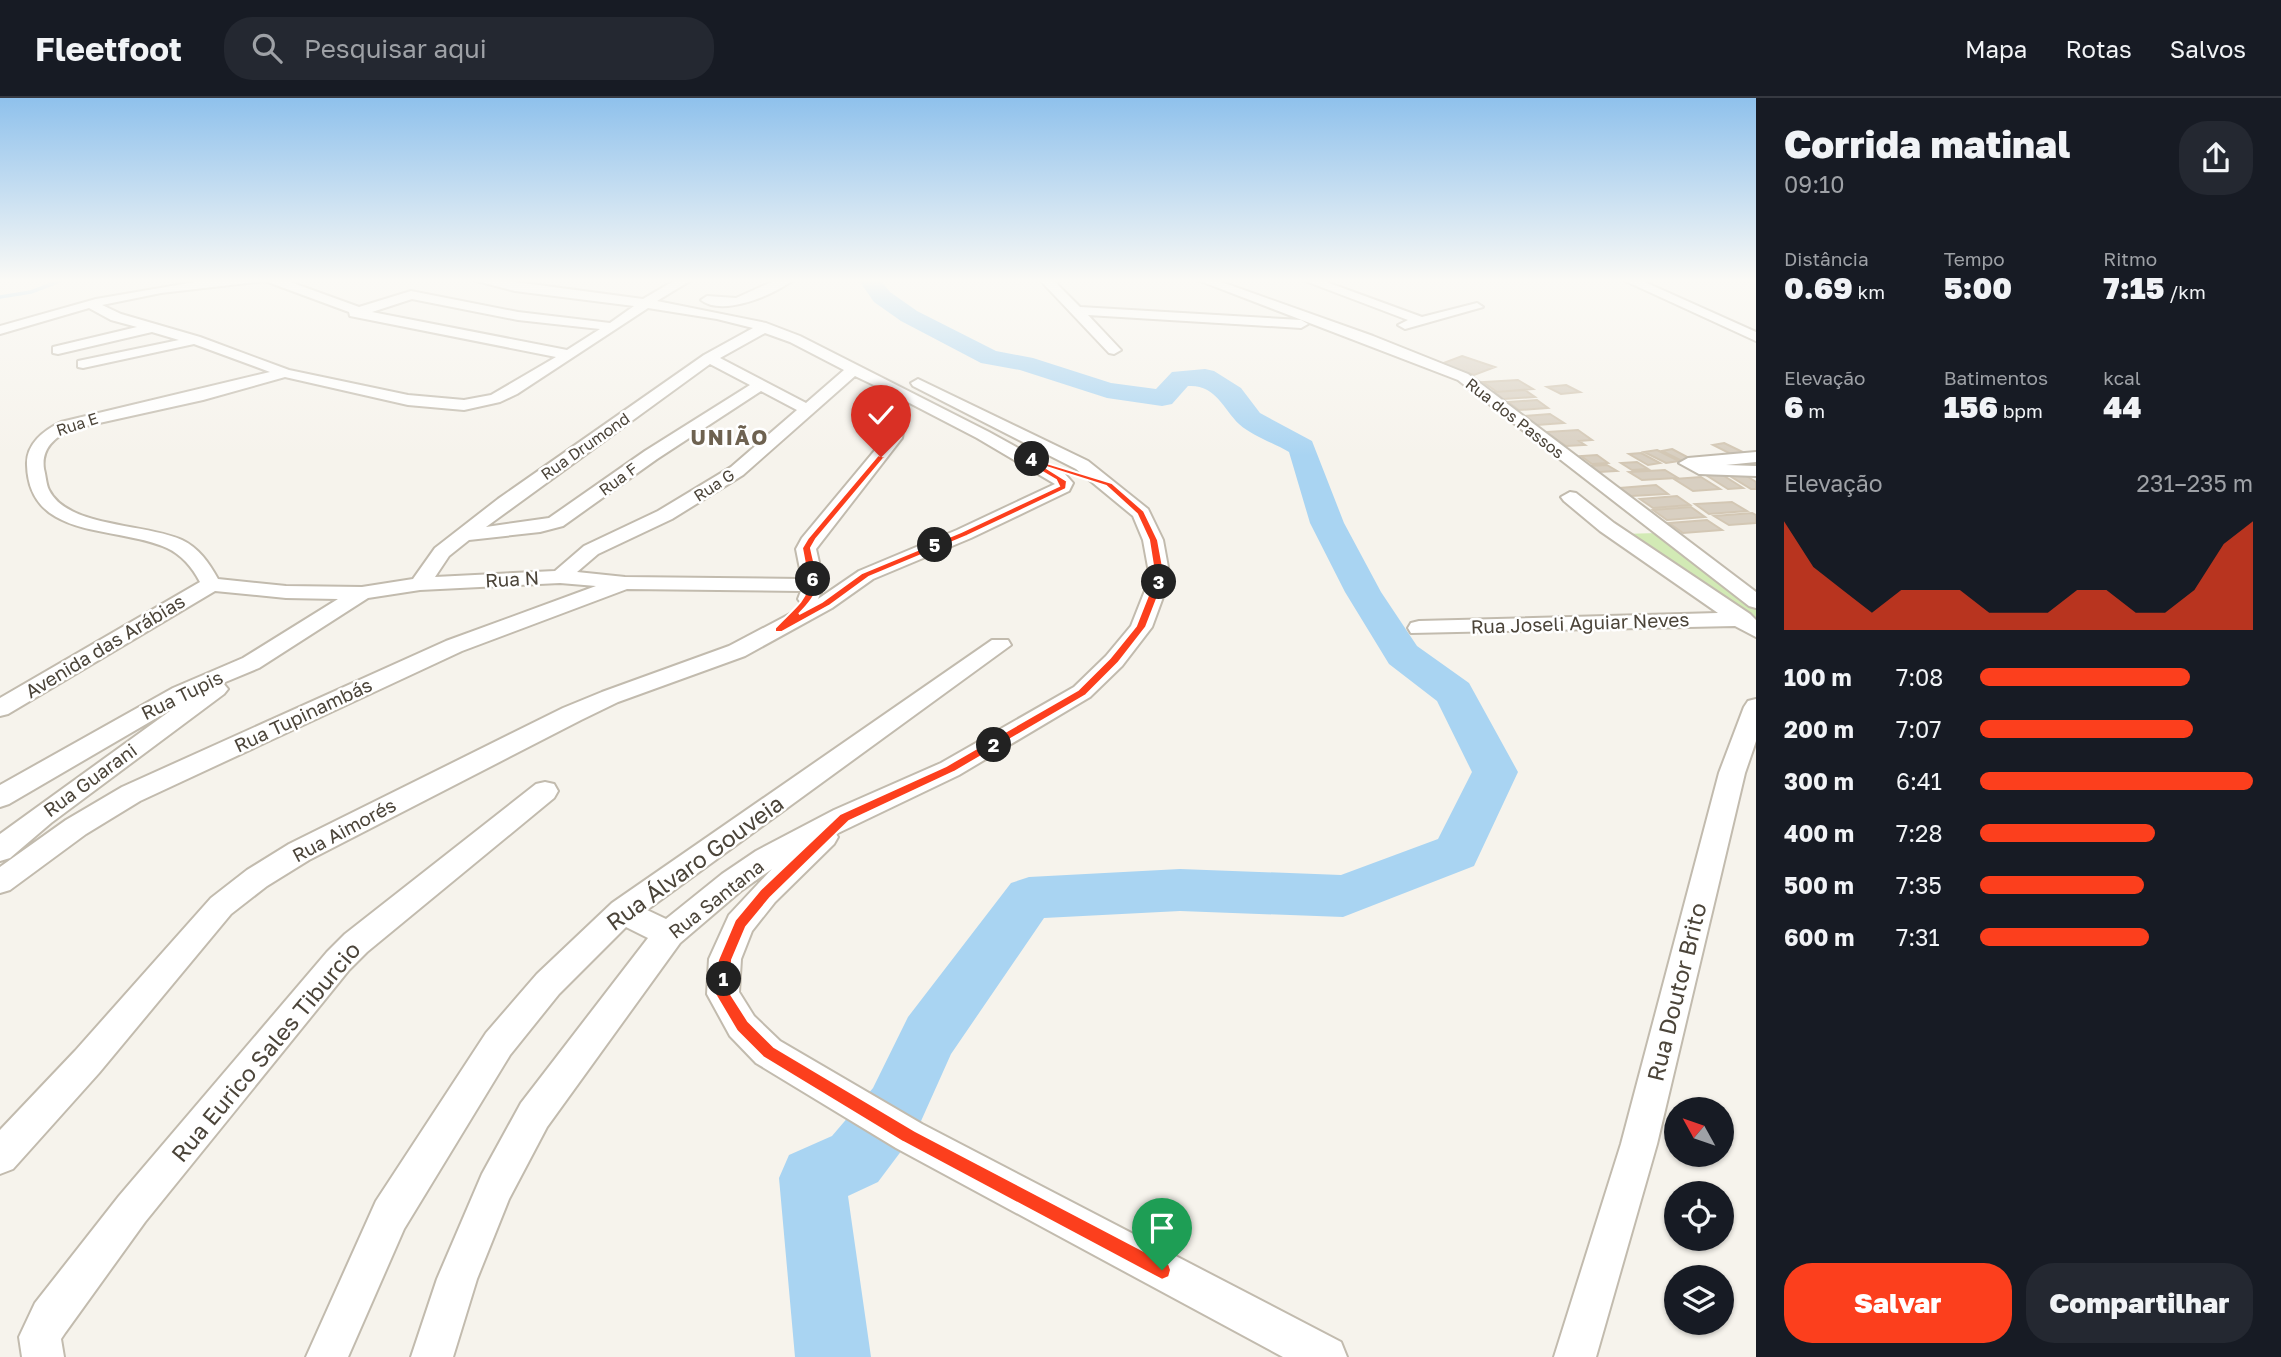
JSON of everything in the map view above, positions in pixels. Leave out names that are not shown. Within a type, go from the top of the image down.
[{"type":"street","points":[[58,350],[110,338]]},
{"type":"street","points":[[184,338],[285,373],[408,400],[464,405],[495,399],[596,338]]},
{"type":"street","points":[[475,338],[569,355]]},
{"type":"street","name":"Rua Drumond","points":[[419,584],[442,552],[462,535],[709,358],[746,338]]},
{"type":"street","points":[[788,338],[853,370],[892,377]]},
{"type":"street","points":[[821,338],[892,377],[1020,455],[1109,485]]},
{"type":"street","points":[[1102,338],[1114,350]]},
{"type":"street","name":"Rua dos Passos","points":[[1365,338],[1472,383],[1589,476],[1659,526],[1751,617]]},
{"type":"street","points":[[83,364],[195,341]]},
{"type":"street","points":[[709,358],[808,410]]},
{"type":"street","name":"Rua G","points":[[560,577],[591,550],[665,515],[712,488],[757,456],[853,370]]},
{"type":"street","name":"Rua E","points":[[211,584],[201,566],[177,545],[159,536],[74,520],[57,511],[45,502],[40,491],[35,460],[42,441],[50,432],[67,425],[203,395],[285,373]]},
{"type":"street","points":[[778,630],[810,597],[814,585],[806,548],[812,538],[894,438],[898,416],[892,377]]},
{"type":"street","name":"Rua Santana","points":[[432,1357],[457,1279],[495,1187],[534,1115],[669,934],[765,859],[844,817],[950,769],[1082,692],[1114,661],[1141,627],[1160,578],[1153,540],[1141,513],[1082,465],[892,377]]},
{"type":"street","name":"Rua F","points":[[462,535],[556,522],[651,455],[760,386]]},
{"type":"street","name":"Rua Aimorés","points":[[0,1156],[87,1062],[193,936],[221,906],[257,878],[311,846],[572,714],[737,651],[825,604],[866,575],[964,534],[1063,487],[1064,483],[1059,478],[1020,455]]},
{"type":"street","points":[[1756,457],[1688,463],[1693,468],[1756,471]]},
{"type":"street","points":[[1570,497],[1606,527],[1751,617]]},
{"type":"street","points":[[1606,527],[1659,526]]},
{"type":"street","name":"Rua N","points":[[211,584],[286,592],[362,593],[419,584],[560,577],[625,583],[814,585]]},
{"type":"street","name":"Rua Tupinambás","points":[[0,882],[76,827],[131,794],[454,646],[625,583]]},
{"type":"street","name":"Avenida das Arábias","points":[[0,708],[211,584]]},
{"type":"street","name":"Rua Tupis","points":[[0,797],[181,693],[251,663],[362,593]]},
{"type":"street","name":"Rua Joseli Aguiar Neves","points":[[1419,628],[1751,617]]},
{"type":"street","name":"Rua Álvaro Gouveia","points":[[321,1356],[390,1214],[498,1044],[548,984],[622,912],[1000,645]]},
{"type":"street","name":"Rua Guarani","points":[[0,850],[41,816],[251,663]]},
{"type":"street","name":"Rua Doutor Brito","points":[[1575,1357],[1639,1144],[1732,773],[1756,708]]},
{"type":"street","name":"Rua Eurico Sales Tiburcio","points":[[43,1357],[40,1337],[50,1318],[132,1209],[338,961],[356,943],[545,791]]},
{"type":"street","points":[[844,817],[765,894],[740,924],[725,960],[723,994],[743,1026],[768,1052],[909,1136],[1326,1357]]},
{"type":"street","points":[[622,912],[669,934]]},
{"type":"green space","points":[[1657,533],[1756,609],[1756,626],[1623,534]]},
{"type":"building","points":[[1462,356],[1495,367],[1474,375],[1441,364]]},
{"type":"building","points":[[1518,380],[1533,389],[1497,392],[1483,382]]},
{"type":"building","points":[[1566,385],[1580,392],[1561,394],[1547,387]]},
{"type":"building","points":[[1525,390],[1535,397],[1503,399],[1494,392]]},
{"type":"building","points":[[1537,400],[1548,408],[1519,410],[1508,402]]},
{"type":"building","points":[[1550,414],[1564,423],[1537,425],[1524,416]]},
{"type":"building","points":[[1578,430],[1592,440],[1579,441],[1585,445],[1566,446],[1546,432]]},
{"type":"building","points":[[1724,443],[1747,454],[1735,456],[1713,445]]},
{"type":"building","points":[[1672,449],[1693,460],[1682,461],[1662,451]]},
{"type":"building","points":[[1657,450],[1679,461],[1666,463],[1644,452]]},
{"type":"building","points":[[1641,453],[1660,463],[1648,465],[1629,454]]},
{"type":"building","points":[[1597,455],[1608,463],[1592,464],[1581,456]]},
{"type":"building","points":[[1637,462],[1648,469],[1632,470],[1621,463]]},
{"type":"building","points":[[1607,465],[1617,471],[1599,472],[1590,466]]},
{"type":"building","points":[[1665,470],[1678,478],[1642,480],[1629,472]]},
{"type":"building","points":[[1721,474],[1743,488],[1728,489],[1706,475]]},
{"type":"building","points":[[1745,475],[1756,482],[1756,489],[1751,489],[1730,476]]},
{"type":"building","points":[[1701,477],[1720,489],[1693,491],[1674,479]]},
{"type":"building","points":[[1656,485],[1668,494],[1631,496],[1619,488]]},
{"type":"building","points":[[1677,496],[1690,505],[1653,508],[1640,499]]},
{"type":"building","points":[[1732,502],[1747,511],[1709,514],[1695,504]]},
{"type":"building","points":[[1691,507],[1705,517],[1667,520],[1653,510]]},
{"type":"building","points":[[1756,515],[1756,523],[1729,525],[1714,516]]},
{"type":"building","points":[[1707,520],[1722,530],[1683,533],[1669,523]]},
{"type":"waterway","points":[[833,1357],[812,1178],[855,1159],[895,1109],[929,1036],[1029,898],[1180,890],[1343,896],[1456,852],[1495,772],[1454,693],[1403,655],[1363,592],[1327,523],[1302,447],[1250,419],[1231,394],[1205,377],[1181,378],[1162,398],[1107,390],[1024,363],[990,358],[951,338]]},
{"type":"district","name":"UNIÃO","points":[[730,438]]},
{"type":"route","points":[[881,457],[806,548],[814,585],[810,597],[778,630],[825,604],[866,575],[964,534],[1063,487],[1064,483],[1059,478],[1020,455],[1109,485],[1141,513],[1153,540],[1160,578],[1141,627],[1114,661],[1082,692],[950,769],[876,805],[844,817],[765,894],[740,924],[725,960],[723,994],[743,1026],[768,1052],[909,1136],[1162,1270]]}]
